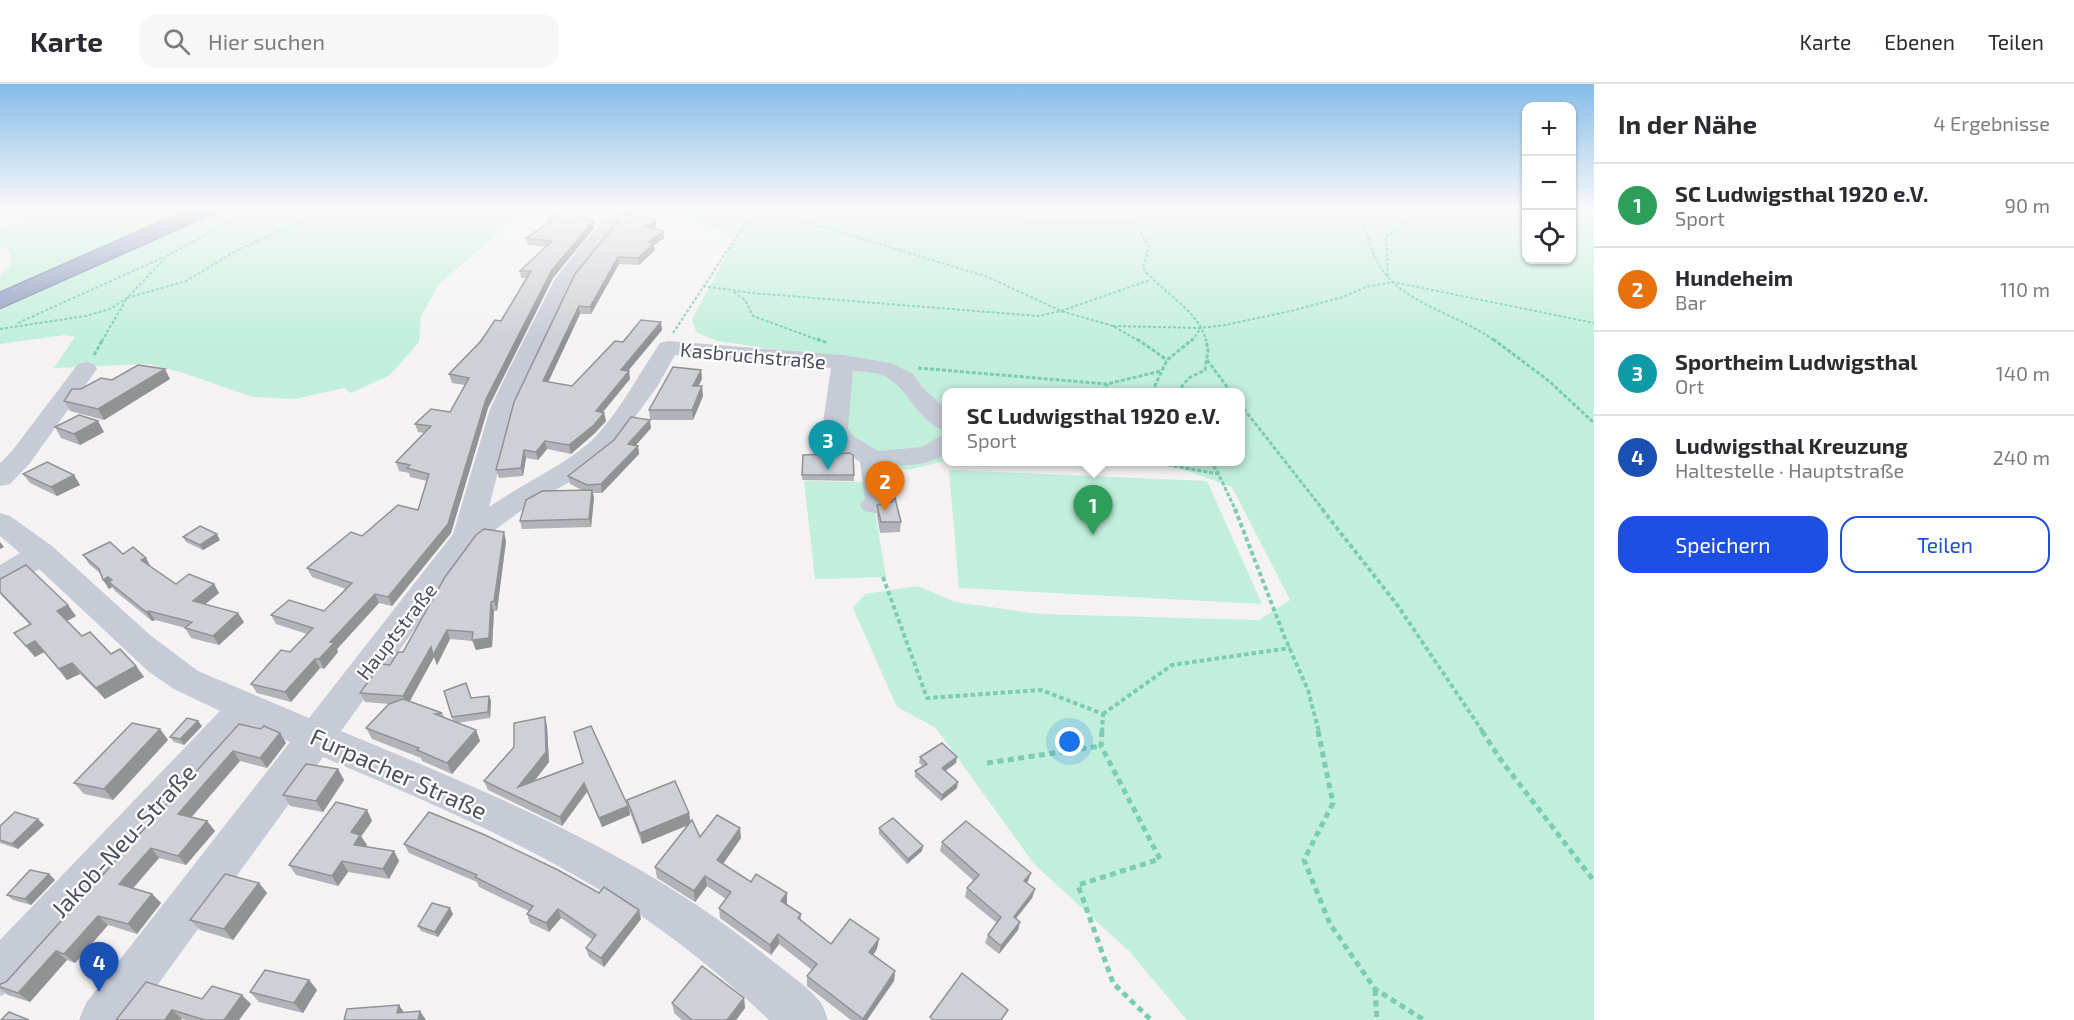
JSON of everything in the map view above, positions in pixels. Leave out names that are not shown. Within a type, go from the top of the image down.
[{"type":"highway","points":[[0,291],[87,253]]},
{"type":"highway","points":[[0,301],[108,253]]},
{"type":"street","name":"Hauptstraße","points":[[103,1020],[467,536],[502,409],[565,279],[585,253]]},
{"type":"street","name":"Kasbruchstraße","points":[[467,536],[516,501],[561,475],[605,441],[645,387],[668,348],[843,362],[891,370]]},
{"type":"street","name":"Kasbruchstraße","points":[[843,362],[835,430],[846,442],[873,459]]},
{"type":"street","points":[[0,478],[21,457],[86,369]]},
{"type":"street","points":[[891,370],[905,379],[914,392],[942,419]]},
{"type":"street","points":[[874,505],[880,505],[873,459],[907,458],[930,453],[942,446]]},
{"type":"street","points":[[478,499],[516,501]]},
{"type":"street","name":"Furpacher Straße","points":[[0,522],[41,553],[151,655],[186,680],[527,829],[616,877],[710,939],[804,1020]]},
{"type":"street","points":[[0,580],[41,553]]},
{"type":"street","name":"Jakob-Neu-Straße","points":[[0,973],[246,707]]},
{"type":"path","points":[[12,326],[172,253]]},
{"type":"path","points":[[86,369],[127,298],[186,281],[233,253]]},
{"type":"path","points":[[668,348],[672,335],[725,253]]},
{"type":"path","points":[[908,253],[988,277],[1061,311],[1113,327],[1132,336],[1167,360]]},
{"type":"path","points":[[1147,253],[1143,268],[1150,280],[1192,312],[1201,328],[1209,353],[1205,370],[1189,378],[1181,388]]},
{"type":"path","points":[[1374,253],[1380,268],[1408,294],[1479,329],[1549,381],[1594,423]]},
{"type":"path","points":[[1387,253],[1388,277]]},
{"type":"path","points":[[0,329],[86,316],[110,309],[127,298],[168,255]]},
{"type":"path","points":[[704,286],[733,292],[1038,316],[1061,311],[1150,280]]},
{"type":"path","points":[[1113,327],[1201,328],[1246,322],[1343,297],[1366,287],[1393,282],[1594,323]]},
{"type":"path","points":[[733,292],[745,300],[753,315],[841,349],[843,362]]},
{"type":"path","points":[[1154,388],[1167,360],[1190,344],[1201,328]]},
{"type":"path","points":[[1207,360],[1227,388]]},
{"type":"path","points":[[891,370],[905,367],[1107,384],[1161,371]]},
{"type":"path","points":[[1106,388],[1107,384]]},
{"type":"path","points":[[1245,410],[1398,606],[1501,760],[1594,881]]},
{"type":"path","points":[[1173,466],[1219,474]]},
{"type":"path","points":[[1212,466],[1219,474],[1239,518],[1308,690],[1333,803],[1304,860],[1330,924],[1374,989],[1424,1020]]},
{"type":"path","points":[[883,578],[927,698],[1041,690],[1103,714]]},
{"type":"path","points":[[1103,714],[1172,665],[1290,648]]},
{"type":"path","points":[[1103,714],[1101,746],[1160,859],[1078,885],[1113,983],[1151,1020]]},
{"type":"path","points":[[987,763],[1101,746]]},
{"type":"path","points":[[1374,989],[1377,1020]]},
{"type":"green space","points":[[11,253],[475,253],[440,283],[421,316],[419,342],[390,375],[351,393],[344,388],[295,399],[253,397],[180,372],[148,364],[54,368],[75,337],[65,335],[0,344],[0,275],[9,267]]},
{"type":"green space","points":[[728,253],[1522,253],[1522,264],[1576,264],[1576,253],[1594,253],[1594,1020],[1187,1020],[1129,951],[1034,864],[936,728],[897,707],[853,608],[865,594],[918,586],[955,602],[1039,614],[1259,620],[1290,600],[1232,487],[1173,466],[1245,466],[1245,388],[942,388],[942,462],[906,470],[888,465],[848,435],[847,371],[828,357],[717,341],[696,332],[692,319]]},
{"type":"green space","points":[[949,470],[1207,481],[1262,604],[959,588]]},
{"type":"green space","points":[[804,481],[870,482],[886,577],[815,579]]},
{"type":"building","points":[[540,253],[566,253],[552,270],[486,399],[448,524],[388,597],[375,594],[330,642],[334,643],[319,659],[315,659],[285,692],[251,684],[281,650],[290,652],[313,628],[271,615],[289,600],[324,611],[352,583],[307,568],[351,532],[362,536],[398,505],[418,510],[429,474],[407,468],[410,465],[396,462],[431,426],[415,424],[431,409],[450,412],[469,378],[449,374],[481,341],[495,320],[501,321],[531,271],[520,271]]},
{"type":"building","points":[[592,253],[644,253],[638,258],[618,257],[590,307],[579,306],[543,381],[572,386],[615,341],[623,342],[641,320],[661,322],[621,370],[629,371],[596,411],[604,413],[594,425],[569,445],[545,441],[536,452],[524,450],[521,468],[496,470],[514,402],[575,274]]},
{"type":"building","points":[[138,365],[165,369],[98,409],[64,401],[72,389],[81,389],[101,378],[112,380]]},
{"type":"building","points":[[673,367],[701,370],[693,386],[702,386],[692,410],[649,410]]},
{"type":"building","points":[[79,415],[98,421],[74,434],[55,427]]},
{"type":"building","points":[[631,417],[650,420],[628,444],[638,446],[601,484],[587,485],[568,476],[614,440]]},
{"type":"building","points":[[850,453],[853,455],[854,475],[802,475],[803,455]]},
{"type":"building","points":[[47,462],[74,475],[51,487],[23,474]]},
{"type":"building","points":[[592,490],[589,519],[520,521],[526,500],[542,491]]},
{"type":"building","points":[[895,498],[901,522],[881,522],[877,505],[892,502]]},
{"type":"building","points":[[200,526],[217,534],[200,545],[183,537]]},
{"type":"building","points":[[484,529],[504,532],[494,601],[491,602],[489,638],[472,640],[473,632],[447,630],[433,655],[431,647],[403,696],[360,693],[381,664],[390,665],[398,652],[403,652],[445,577],[476,535]]},
{"type":"building","points":[[110,542],[123,554],[133,547],[146,558],[141,560],[176,584],[189,574],[214,584],[193,601],[238,613],[213,636],[185,628],[192,622],[146,612],[109,582],[112,580],[108,577],[103,580],[99,569],[83,555]]},
{"type":"building","points":[[26,565],[68,605],[57,611],[82,636],[90,632],[111,654],[120,649],[136,666],[96,688],[72,663],[59,669],[35,641],[26,646],[14,633],[31,624],[0,592],[0,579]]},
{"type":"building","points":[[466,683],[471,698],[489,696],[488,712],[452,717],[444,691]]},
{"type":"building","points":[[403,699],[442,713],[435,714],[476,730],[447,763],[417,750],[419,748],[366,728],[389,704]]},
{"type":"building","points":[[545,717],[546,752],[518,787],[583,763],[574,732],[591,726],[628,806],[599,818],[584,783],[560,817],[484,781],[514,747],[514,723]]},
{"type":"building","points":[[187,718],[198,721],[180,739],[170,737]]},
{"type":"building","points":[[132,723],[160,729],[104,789],[74,783]]},
{"type":"building","points":[[239,724],[261,729],[264,726],[280,733],[260,758],[233,751],[178,814],[207,821],[178,856],[151,848],[119,884],[152,894],[128,924],[98,916],[64,954],[56,951],[18,993],[0,987],[0,984],[6,982]]},
{"type":"building","points":[[942,743],[957,757],[942,768],[958,782],[942,795],[915,771],[927,764],[920,757]]},
{"type":"building","points":[[306,764],[338,769],[316,801],[283,795]]},
{"type":"building","points":[[675,781],[689,813],[640,833],[627,800]]},
{"type":"building","points":[[336,802],[367,810],[351,832],[360,835],[354,845],[394,851],[383,869],[342,861],[332,876],[289,865]]},
{"type":"building","points":[[15,812],[38,819],[12,844],[0,840],[0,826]]},
{"type":"building","points":[[429,812],[485,835],[558,870],[599,893],[604,887],[639,910],[601,958],[586,948],[596,935],[558,909],[546,923],[527,914],[533,906],[475,877],[477,875],[404,844]]},
{"type":"building","points":[[717,815],[740,828],[717,860],[751,882],[756,874],[787,893],[781,901],[801,914],[798,918],[831,944],[850,919],[879,939],[869,952],[895,971],[863,1019],[807,976],[817,964],[778,934],[770,945],[719,908],[731,892],[705,876],[694,891],[655,867],[692,820],[700,837]]},
{"type":"building","points":[[893,818],[923,846],[908,859],[879,828]]},
{"type":"building","points":[[966,821],[1031,873],[1024,881],[1035,889],[1014,917],[1020,922],[1001,946],[988,935],[1001,917],[967,888],[979,875],[942,842]]},
{"type":"building","points":[[30,870],[49,874],[25,899],[7,895]]},
{"type":"building","points":[[225,874],[259,883],[224,929],[190,920]]},
{"type":"building","points":[[432,903],[450,908],[435,932],[418,926]]},
{"type":"building","points":[[702,966],[744,998],[727,1020],[692,1020],[672,1003]]},
{"type":"building","points":[[265,970],[309,980],[294,1003],[250,992]]},
{"type":"building","points":[[962,973],[1008,1010],[1001,1020],[933,1020],[930,1017]]},
{"type":"building","points":[[146,982],[202,999],[212,986],[242,995],[224,1020],[205,1020],[172,1010],[165,1020],[116,1020]]},
{"type":"building","points":[[399,1005],[397,1013],[420,1011],[418,1020],[344,1020],[347,1009]]},
{"type":"building","points":[[9,1012],[29,1020],[1,1020]]},
{"type":"place","name":"Sportheim Ludwigsthal","points":[[828,470]]},
{"type":"place","name":"Hundeheim","points":[[885,511]]},
{"type":"place","name":"SC Ludwigsthal 1920 e.V.","points":[[1093,535]]},
{"type":"place","name":"Ludwigsthal Kreuzung","points":[[99,992]]}]
